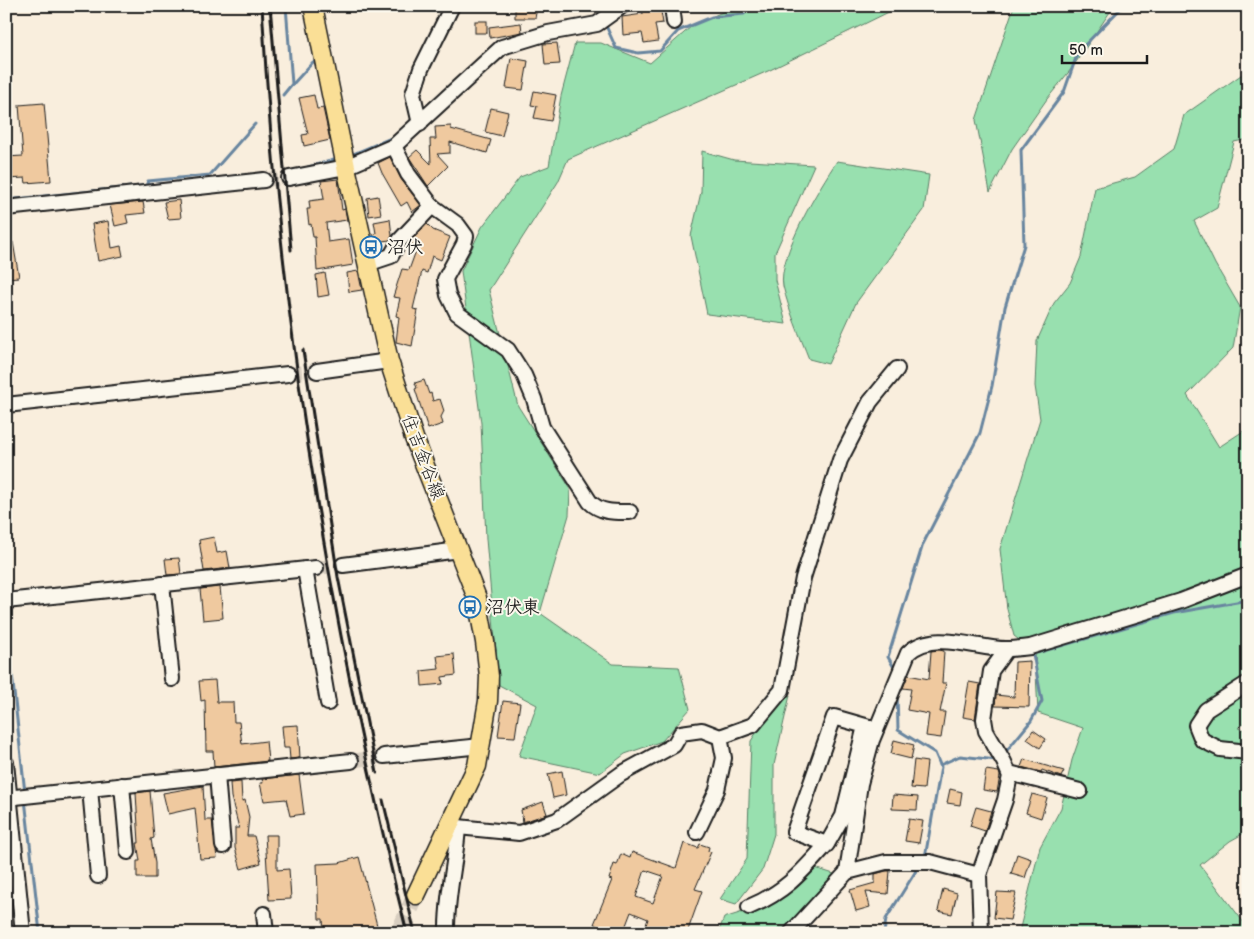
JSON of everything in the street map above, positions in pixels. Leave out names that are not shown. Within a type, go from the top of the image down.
[{"type":"main road","name":"住吉金谷線","points":[[313,6],[389,361],[414,438],[477,598],[489,676],[488,701],[481,746],[470,783],[454,825],[416,895]]},
{"type":"street","points":[[420,124],[413,94],[421,69],[452,6]]},
{"type":"street","points":[[289,178],[346,167],[394,146],[502,47],[548,33],[597,24],[622,6]]},
{"type":"street","points":[[672,6],[674,22]]},
{"type":"street","points":[[394,146],[408,174],[432,206],[458,225],[466,236],[464,244],[445,279],[448,295],[457,313],[508,350],[524,376],[534,399],[542,427],[595,508],[608,512],[630,512]]},
{"type":"street","points":[[6,208],[264,180]]},
{"type":"street","points":[[367,264],[391,256],[400,240],[432,206]]},
{"type":"street","points":[[317,371],[389,361]]},
{"type":"street","points":[[447,933],[446,914],[456,859],[454,825],[519,833],[557,820],[621,774],[674,745],[681,732],[702,730],[720,737],[753,725],[782,690],[803,578],[840,460],[870,402],[896,369]]},
{"type":"street","points":[[6,405],[288,374]]},
{"type":"street","points":[[343,565],[459,550]]},
{"type":"street","points":[[6,601],[311,569],[328,703]]},
{"type":"street","points":[[749,907],[773,897],[797,877],[826,844],[843,816],[871,728],[892,692],[908,653],[916,645],[936,641],[1006,649],[1030,647],[1181,600],[1248,575]]},
{"type":"street","points":[[162,584],[172,679]]},
{"type":"street","points":[[981,933],[979,875],[1005,800],[1003,762],[986,731],[984,719],[991,671],[1006,649]]},
{"type":"street","points":[[1248,684],[1206,710],[1196,725],[1202,740],[1220,750],[1240,753],[1248,752]]},
{"type":"street","points":[[826,844],[794,832],[834,717],[871,728]]},
{"type":"street","points":[[847,872],[860,784],[871,728]]},
{"type":"street","points":[[697,832],[717,790],[724,758],[720,737]]},
{"type":"street","points":[[384,756],[481,746]]},
{"type":"street","points":[[16,796],[351,761]]},
{"type":"street","points":[[1003,762],[1080,791]]},
{"type":"street","points":[[6,763],[16,796],[10,834],[23,933]]},
{"type":"street","points":[[217,775],[223,846]]},
{"type":"street","points":[[122,785],[128,852]]},
{"type":"street","points":[[90,789],[98,876]]},
{"type":"street","points":[[791,933],[847,872],[886,862],[929,862],[979,875]]},
{"type":"street","points":[[264,914],[266,933]]},
{"type":"green space","points":[[736,6],[901,6],[768,71],[568,159],[558,182],[489,290],[518,406],[570,488],[569,515],[540,613],[613,664],[679,667],[690,709],[662,741],[625,754],[600,773],[519,756],[537,705],[499,685],[486,539],[481,423],[461,271],[482,227],[520,177],[549,166],[561,96],[575,43],[601,43],[650,63],[693,25]]},
{"type":"green space","points":[[1014,6],[1114,6],[1072,68],[1047,99],[1012,149],[990,192],[976,120]]},
{"type":"green space","points":[[1248,74],[1248,139],[1234,142],[1217,208],[1194,221],[1215,264],[1240,307],[1233,348],[1187,395],[1219,447],[1248,428],[1248,721],[1238,728],[1248,731],[1248,831],[1230,841],[1200,865],[1248,928],[1248,933],[1022,933],[1020,928],[1040,847],[1061,808],[1072,760],[1083,728],[1038,713],[1035,652],[1014,636],[1007,609],[1000,549],[1040,419],[1035,386],[1037,341],[1054,303],[1070,283],[1081,257],[1095,188],[1135,177],[1174,149],[1184,115],[1241,75]]},
{"type":"green space","points":[[702,151],[734,160],[814,165],[775,253],[775,280],[786,324],[707,314],[691,236],[701,192]]},
{"type":"green space","points":[[837,161],[929,175],[924,210],[856,303],[828,364],[809,359],[785,295],[783,273],[793,240],[801,222]]},
{"type":"green space","points":[[790,695],[774,765],[774,834],[763,869],[736,904],[720,899],[747,859],[751,741],[776,702]]},
{"type":"green space","points":[[815,868],[837,875],[811,901],[785,933],[718,933],[724,918],[768,904]]},
{"type":"building","points":[[515,6],[537,8],[535,18],[515,18]]},
{"type":"building","points":[[642,6],[660,6],[663,23],[655,24],[658,41],[644,43],[642,33],[623,35],[622,17],[643,14]]},
{"type":"building","points":[[475,21],[487,21],[487,33],[475,33]]},
{"type":"building","points":[[521,23],[522,32],[490,38],[489,27]]},
{"type":"building","points":[[557,43],[560,64],[545,65],[543,44]]},
{"type":"building","points":[[511,58],[528,61],[523,90],[506,88]]},
{"type":"building","points":[[534,91],[556,95],[551,121],[534,118],[537,106],[531,105]]},
{"type":"building","points":[[314,95],[317,109],[323,108],[330,140],[304,146],[302,135],[308,134],[299,98]]},
{"type":"building","points":[[44,103],[51,181],[26,183],[25,178],[6,179],[6,157],[23,156],[19,105]]},
{"type":"building","points":[[491,108],[508,112],[502,136],[485,132]]},
{"type":"building","points":[[451,126],[451,129],[491,140],[487,153],[450,142],[450,153],[437,154],[448,166],[428,186],[409,157],[417,150],[431,164],[430,139],[436,139],[435,127]]},
{"type":"building","points":[[390,157],[401,179],[421,205],[412,212],[407,202],[401,206],[378,163]]},
{"type":"building","points":[[338,179],[342,210],[345,209],[347,220],[326,223],[328,242],[349,239],[353,265],[317,271],[315,237],[313,237],[311,224],[309,225],[307,209],[310,209],[309,201],[324,199],[321,181]]},
{"type":"building","points":[[378,196],[381,214],[369,216],[367,198]]},
{"type":"building","points":[[179,200],[181,218],[168,219],[164,202]]},
{"type":"building","points":[[143,202],[145,213],[126,215],[128,223],[115,226],[110,205]]},
{"type":"building","points":[[390,219],[392,236],[390,240],[374,242],[373,234],[376,233],[374,222]]},
{"type":"building","points":[[108,221],[112,248],[121,246],[123,256],[98,261],[92,224]]},
{"type":"building","points":[[427,224],[433,230],[450,237],[441,260],[432,256],[427,273],[422,271],[413,309],[418,310],[412,346],[396,342],[399,317],[396,316],[400,298],[393,297],[402,269],[409,270],[417,248],[410,242]]},
{"type":"building","points":[[6,242],[13,242],[19,277],[6,278]]},
{"type":"building","points":[[358,271],[362,290],[349,292],[347,273]]},
{"type":"building","points":[[325,273],[329,295],[318,297],[316,275]]},
{"type":"building","points":[[424,380],[433,401],[440,399],[444,411],[441,417],[443,424],[428,429],[415,389],[417,388],[415,383]]},
{"type":"building","points":[[214,537],[217,553],[227,551],[230,568],[204,571],[199,540]]},
{"type":"building","points":[[179,558],[181,574],[167,575],[165,559]]},
{"type":"building","points":[[220,587],[223,618],[203,620],[200,589]]},
{"type":"building","points":[[931,651],[944,651],[942,683],[946,683],[940,712],[945,712],[941,738],[926,736],[929,714],[907,710],[911,689],[903,688],[908,675],[929,679]]},
{"type":"building","points":[[454,654],[456,675],[442,677],[443,684],[422,686],[421,671],[439,669],[437,656]]},
{"type":"building","points":[[1030,661],[1029,707],[995,706],[996,695],[1014,697],[1015,662]]},
{"type":"building","points":[[215,680],[217,702],[233,702],[234,722],[239,722],[242,744],[266,741],[268,761],[214,767],[213,751],[206,751],[205,700],[201,701],[199,681]]},
{"type":"building","points":[[969,682],[980,684],[975,719],[963,717]]},
{"type":"building","points":[[503,701],[520,703],[515,737],[498,736]]},
{"type":"building","points":[[298,725],[300,758],[290,759],[289,748],[284,748],[282,726]]},
{"type":"building","points":[[1033,730],[1046,739],[1040,748],[1027,739]]},
{"type":"building","points":[[894,740],[914,745],[911,759],[891,754]]},
{"type":"building","points":[[1024,759],[1064,771],[1061,777],[1042,770],[1041,772],[1021,767]]},
{"type":"building","points":[[914,760],[927,762],[924,789],[911,788]]},
{"type":"building","points":[[986,770],[999,772],[997,792],[983,790]]},
{"type":"building","points":[[562,771],[566,795],[553,798],[548,774]]},
{"type":"building","points":[[299,775],[304,814],[290,816],[286,799],[264,801],[260,783],[263,783],[262,779]]},
{"type":"building","points":[[241,782],[242,801],[245,800],[249,817],[247,836],[254,836],[261,863],[241,869],[235,848],[235,828],[239,828],[231,797],[230,783]]},
{"type":"building","points":[[203,786],[205,820],[212,820],[217,858],[200,859],[195,808],[168,814],[163,793]]},
{"type":"building","points":[[950,789],[962,792],[960,805],[947,803]]},
{"type":"building","points":[[150,791],[154,838],[151,839],[155,863],[155,878],[137,878],[137,861],[140,861],[137,843],[139,843],[136,793]]},
{"type":"building","points":[[1032,794],[1047,798],[1041,818],[1026,813]]},
{"type":"building","points":[[893,795],[918,797],[917,810],[892,809]]},
{"type":"building","points":[[543,802],[547,814],[523,822],[521,810]]},
{"type":"building","points":[[976,807],[991,811],[985,831],[970,826]]},
{"type":"building","points":[[909,819],[923,821],[919,843],[905,841]]},
{"type":"building","points":[[265,835],[277,835],[277,870],[289,869],[291,899],[269,900]]},
{"type":"building","points":[[684,843],[698,848],[700,844],[709,847],[708,851],[711,852],[695,889],[702,891],[687,933],[643,933],[648,919],[631,912],[623,933],[595,933],[598,926],[594,924],[612,880],[609,879],[614,864],[617,865],[621,854],[630,858],[632,852],[676,868]],"holes":[[[645,870],[663,876],[653,903],[636,897]]]},
{"type":"building","points":[[1017,854],[1031,859],[1025,878],[1011,874]]},
{"type":"building","points":[[359,857],[379,933],[324,933],[323,919],[319,919],[317,864],[339,863]]},
{"type":"building","points":[[890,871],[888,894],[866,892],[870,907],[856,911],[850,890],[875,883],[875,874]]},
{"type":"building","points":[[943,889],[957,893],[952,914],[938,911]]},
{"type":"building","points":[[997,892],[1016,893],[1010,920],[994,918]]},
{"type":"waterway","points":[[283,95],[292,84],[286,6]]},
{"type":"waterway","points":[[607,28],[616,48],[638,53],[660,51],[678,31],[712,17],[744,14],[748,6]]},
{"type":"waterway","points":[[896,671],[888,657],[923,544],[980,433],[992,386],[1005,307],[1024,245],[1021,150],[1064,92],[1078,52],[1123,6]]},
{"type":"waterway","points":[[293,84],[313,62]]},
{"type":"waterway","points":[[146,186],[148,181],[210,175],[255,124]]},
{"type":"waterway","points":[[349,156],[396,136]]},
{"type":"waterway","points":[[308,167],[338,159]]},
{"type":"waterway","points":[[6,200],[264,173]]},
{"type":"waterway","points":[[1003,755],[1031,721],[1042,701],[1033,654],[1174,613],[1248,600]]},
{"type":"waterway","points":[[6,619],[25,793]]},
{"type":"waterway","points":[[897,692],[898,730],[935,753],[941,767],[926,852],[923,859]]},
{"type":"waterway","points":[[940,765],[960,756],[997,760]]},
{"type":"waterway","points":[[25,799],[40,933]]},
{"type":"waterway","points":[[884,933],[886,919],[919,866]]},
{"type":"tunnel","points":[[264,180],[289,178]]},
{"type":"tunnel","points":[[288,374],[317,371]]},
{"type":"tunnel","points":[[316,568],[343,565]]},
{"type":"tunnel","points":[[351,761],[384,756]]},
{"type":"tunnel","points":[[399,933],[416,895]]},
{"type":"railway","points":[[262,6],[281,240],[295,357],[312,473],[332,589],[355,704],[407,933]]},
{"type":"railway","points":[[270,6],[291,250]]},
{"type":"railway","points":[[303,350],[338,577],[377,773]]},
{"type":"railway","points":[[383,800],[415,933]]},
{"type":"place","name":"沼伏","points":[[371,247]]},
{"type":"place","name":"沼伏東","points":[[470,607]]}]
